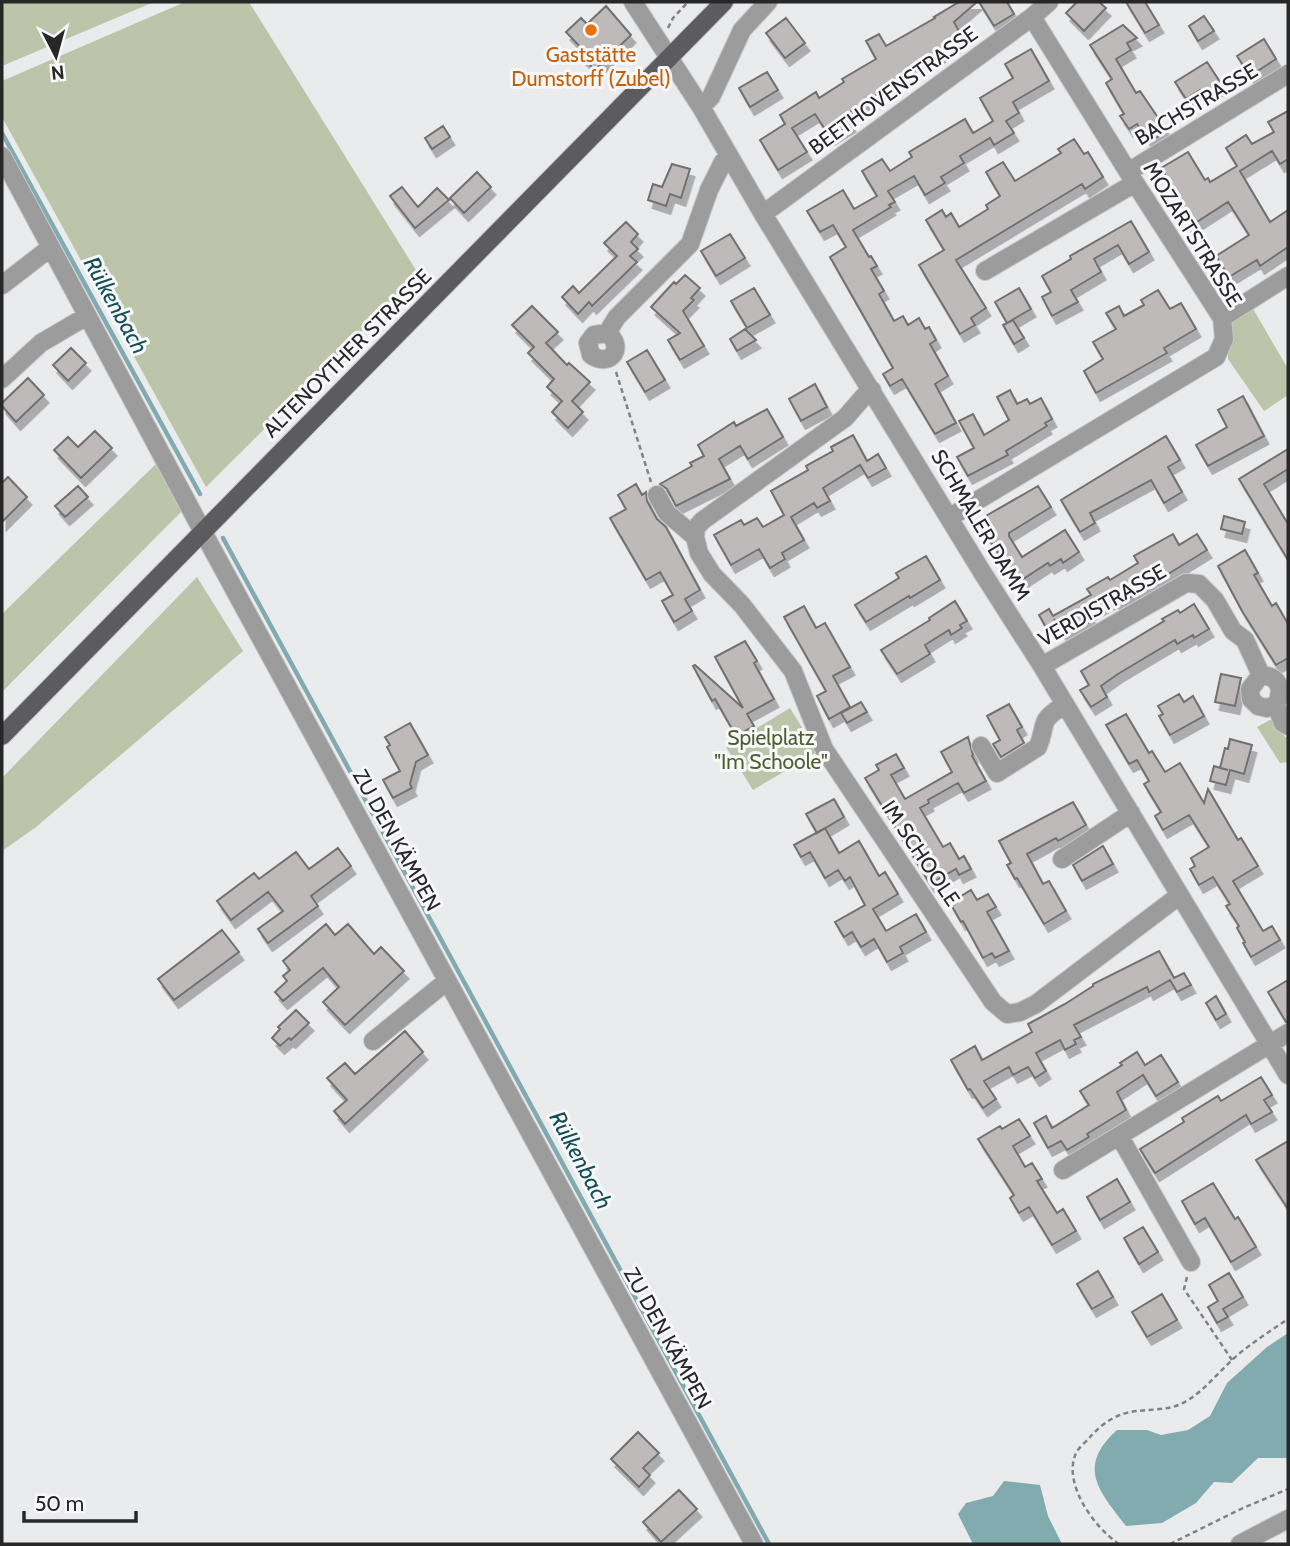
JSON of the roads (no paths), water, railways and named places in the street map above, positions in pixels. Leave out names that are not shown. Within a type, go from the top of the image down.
[{"type":"main road","name":"ALTENOYTHER STRASSE","points":[[2,736],[724,2]]},
{"type":"street","name":"SCHMALER DAMM","points":[[633,2],[701,107],[763,214],[1042,666],[1288,1075]]},
{"type":"street","points":[[701,107],[711,97],[742,30],[768,2]]},
{"type":"street","name":"BEETHOVENSTRASSE","points":[[763,214],[1032,18],[1049,2]]},
{"type":"street","name":"MOZARTSTRASSE","points":[[950,517],[1216,357],[1224,339],[1222,318],[1032,18]]},
{"type":"street","name":"BACHSTRASSE","points":[[985,271],[1288,74]]},
{"type":"street","name":"ZU DEN KÄMPEN","points":[[2,156],[203,532],[754,1544]]},
{"type":"street","points":[[607,333],[613,337],[616,345],[614,355],[598,360],[591,355],[588,344],[594,335],[607,333],[617,317],[690,244],[709,190],[723,162],[730,158]]},
{"type":"street","points":[[2,285],[50,248]]},
{"type":"street","points":[[1222,318],[1288,276]]},
{"type":"street","points":[[2,379],[41,343],[87,316]]},
{"type":"street","points":[[695,537],[696,528],[702,521],[845,418],[872,390]]},
{"type":"street","name":"IM SCHOOLE","points":[[657,495],[667,513],[695,537],[699,553],[712,574],[743,605],[793,671],[824,749],[993,1002],[1007,1014],[1020,1012],[1036,1004],[1180,895]]},
{"type":"street","name":"VERDISTRASSE","points":[[1042,666],[1186,583],[1199,584],[1215,600],[1233,631],[1245,640],[1261,675],[1273,677],[1279,684],[1281,691],[1276,705],[1283,723],[1288,726]]},
{"type":"street","points":[[1261,675],[1250,689],[1251,699],[1258,706],[1267,708],[1276,705]]},
{"type":"street","points":[[981,746],[997,773],[1038,747],[1042,726],[1049,714],[1065,704]]},
{"type":"street","points":[[1062,859],[1131,813]]},
{"type":"street","points":[[373,1041],[447,981]]},
{"type":"street","points":[[1063,1170],[1288,1033]]},
{"type":"street","points":[[1120,1137],[1191,1262]]},
{"type":"street","points":[[1240,1544],[1288,1519]]},
{"type":"water","points":[[1288,1333],[1288,1458],[1258,1458],[1232,1483],[1214,1482],[1196,1503],[1162,1523],[1126,1526],[1107,1501],[1096,1479],[1097,1456],[1105,1443],[1117,1430],[1147,1430],[1161,1435],[1188,1430],[1210,1416],[1227,1383],[1267,1347]]},
{"type":"water","points":[[1004,1481],[1040,1485],[1048,1516],[1062,1544],[973,1544],[958,1514],[966,1503],[993,1496]]},
{"type":"waterway","name":"Rülkenbach","points":[[2,133],[200,494]]},
{"type":"waterway","name":"Rülkenbach","points":[[223,538],[351,773]]},
{"type":"waterway","name":"Rülkenbach","points":[[361,792],[769,1544]]},
{"type":"place","name":"Gaststätte Dumstorff (Zubel)","points":[[591,30]]},
{"type":"park label","name":"Spielplatz \"Im Schoole\"","points":[[771,749]]}]
